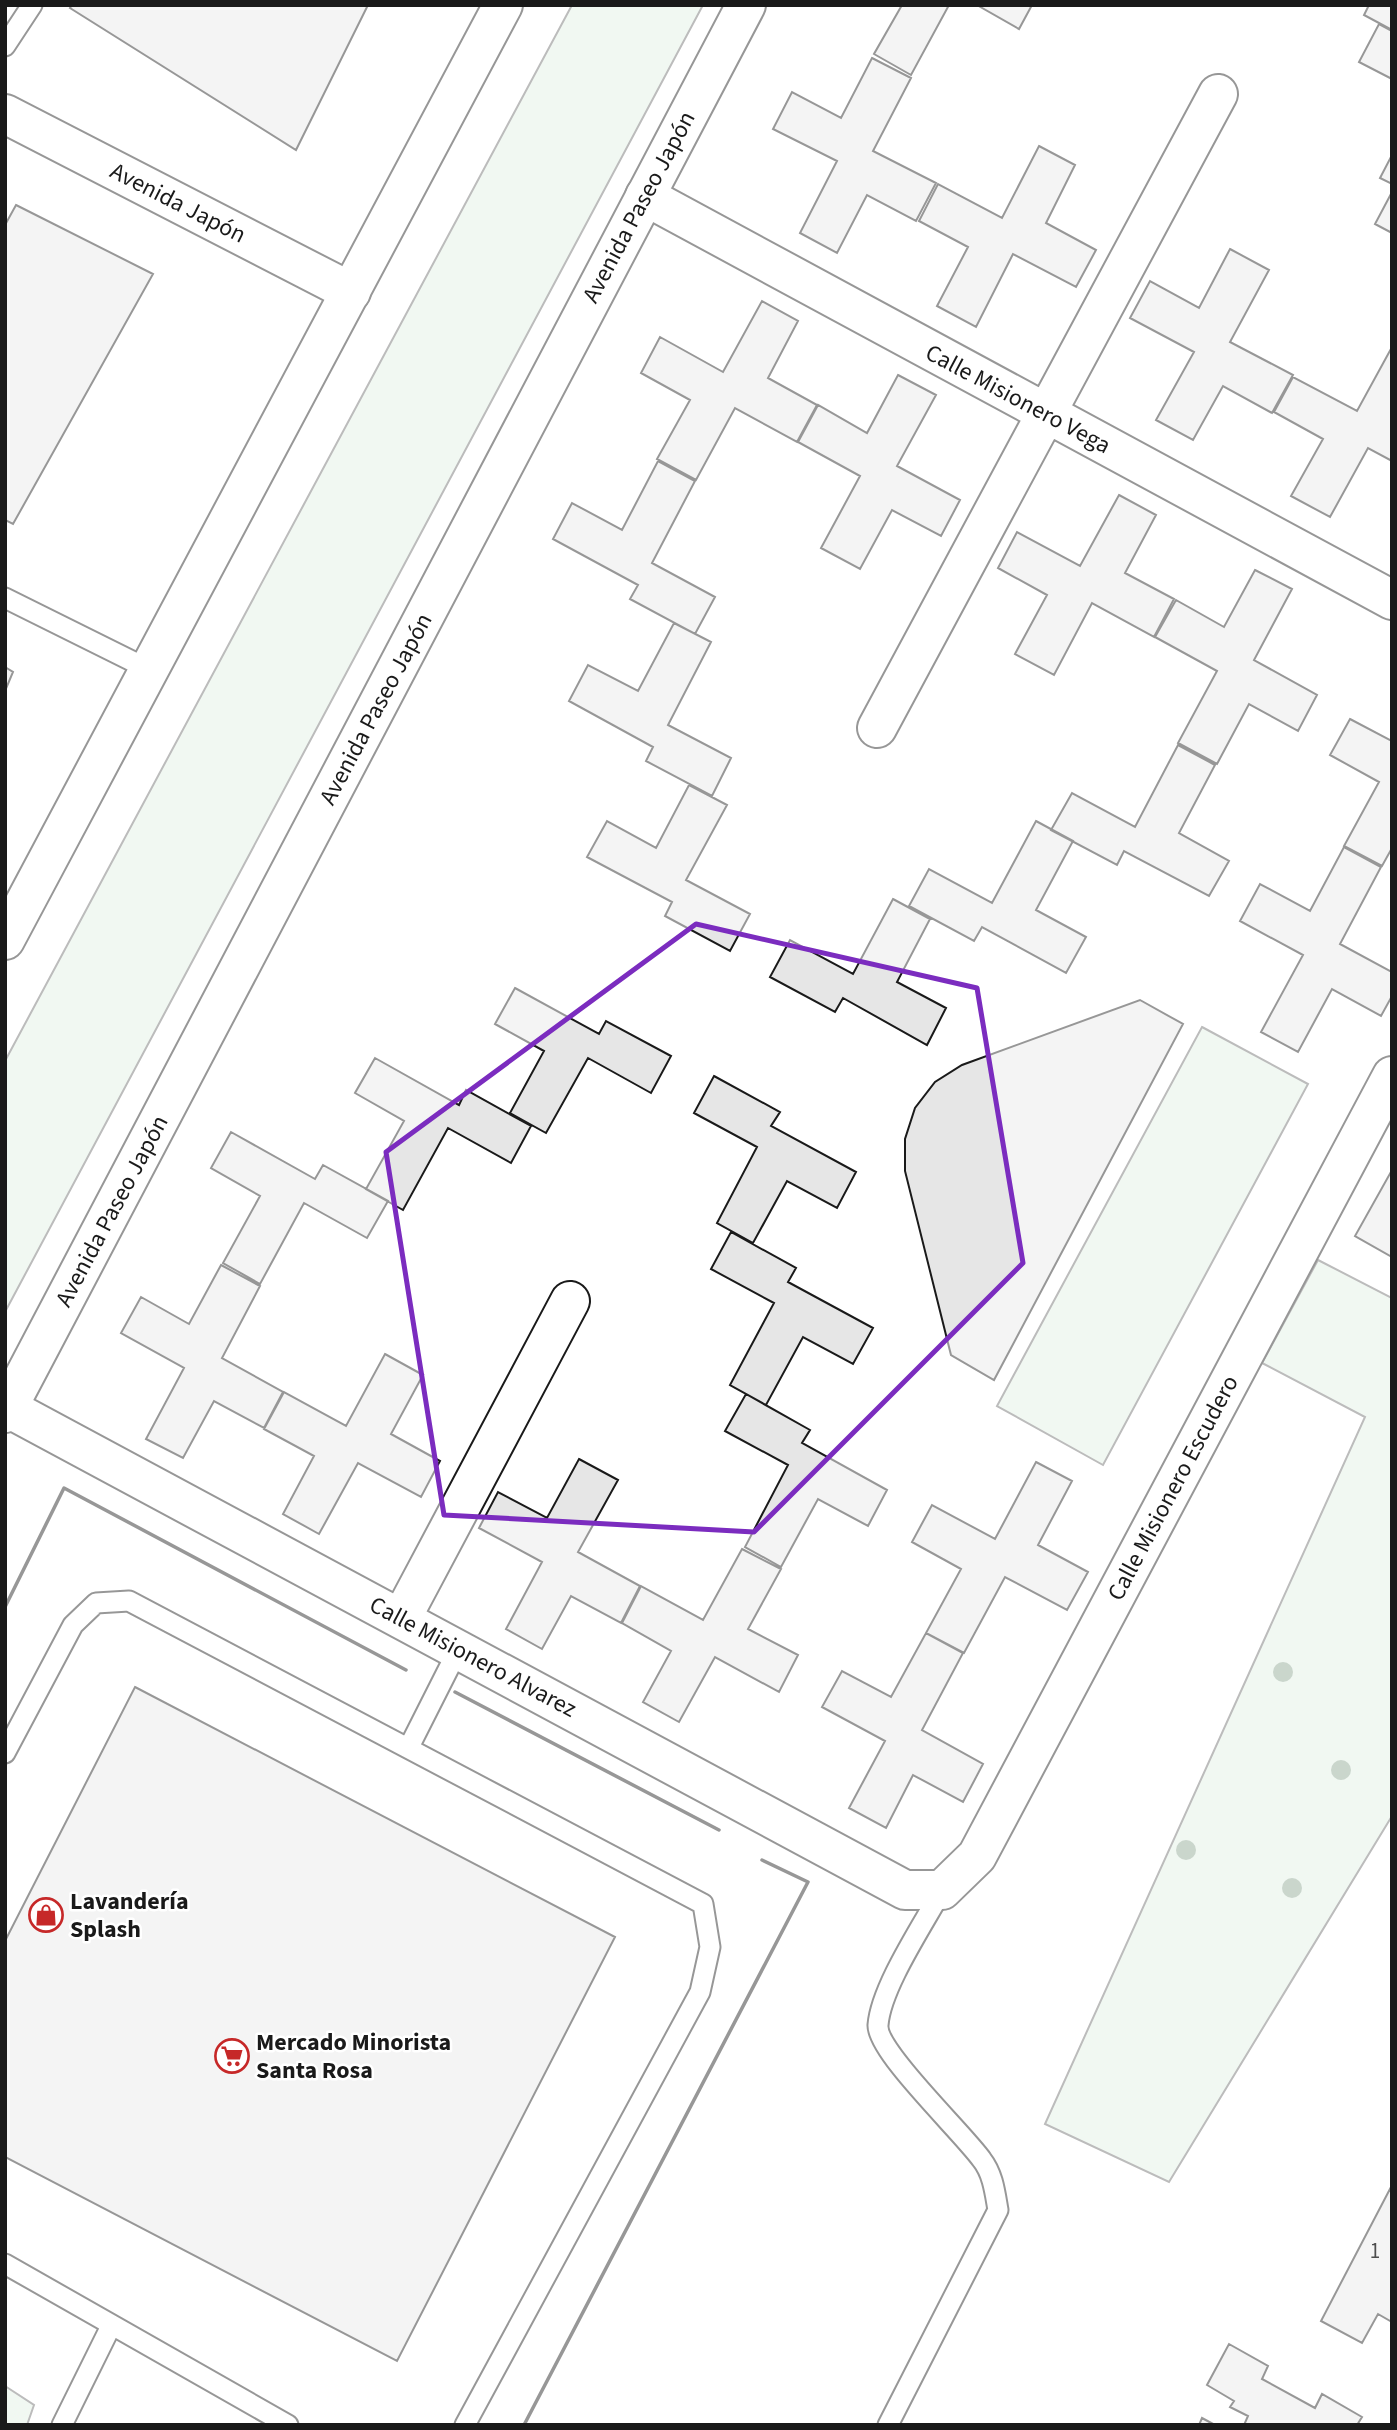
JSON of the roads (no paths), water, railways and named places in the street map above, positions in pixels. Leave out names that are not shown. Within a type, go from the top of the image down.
[{"type":"street","points":[[5,940],[503,5]]},
{"type":"street","name":"Avenida Paseo Japón","points":[[7,1410],[746,5]]},
{"type":"street","points":[[877,728],[1218,94]]},
{"type":"street","name":"Avenida Japón","points":[[5,114],[351,292]]},
{"type":"street","name":"Calle Misionero Vega","points":[[645,196],[1392,600]]},
{"type":"street","name":"Calle Misionero Escudero","points":[[942,1890],[977,1856],[1392,1076]]},
{"type":"street","points":[[401,1619],[570,1301]]},
{"type":"street","name":"Calle Misionero Alvarez","points":[[7,1410],[905,1890],[942,1890]]},
{"type":"lane","points":[[5,46],[32,5]]},
{"type":"lane","points":[[5,598],[150,670]]},
{"type":"lane","points":[[5,1753],[73,1625],[96,1603],[129,1601],[703,1904],[710,1947],[700,1992],[465,2425]]},
{"type":"lane","points":[[408,1746],[458,1650]]},
{"type":"lane","points":[[888,2425],[998,2210],[994,2186],[984,2161],[890,2054],[877,2028],[883,2000],[942,1890]]},
{"type":"lane","points":[[5,2264],[288,2425]]},
{"type":"lane","points":[[62,2425],[111,2326]]},
{"type":"place","name":"Lavandería Splash","points":[[46,1915]]},
{"type":"place","name":"Mercado Minorista Santa Rosa","points":[[232,2056]]}]
